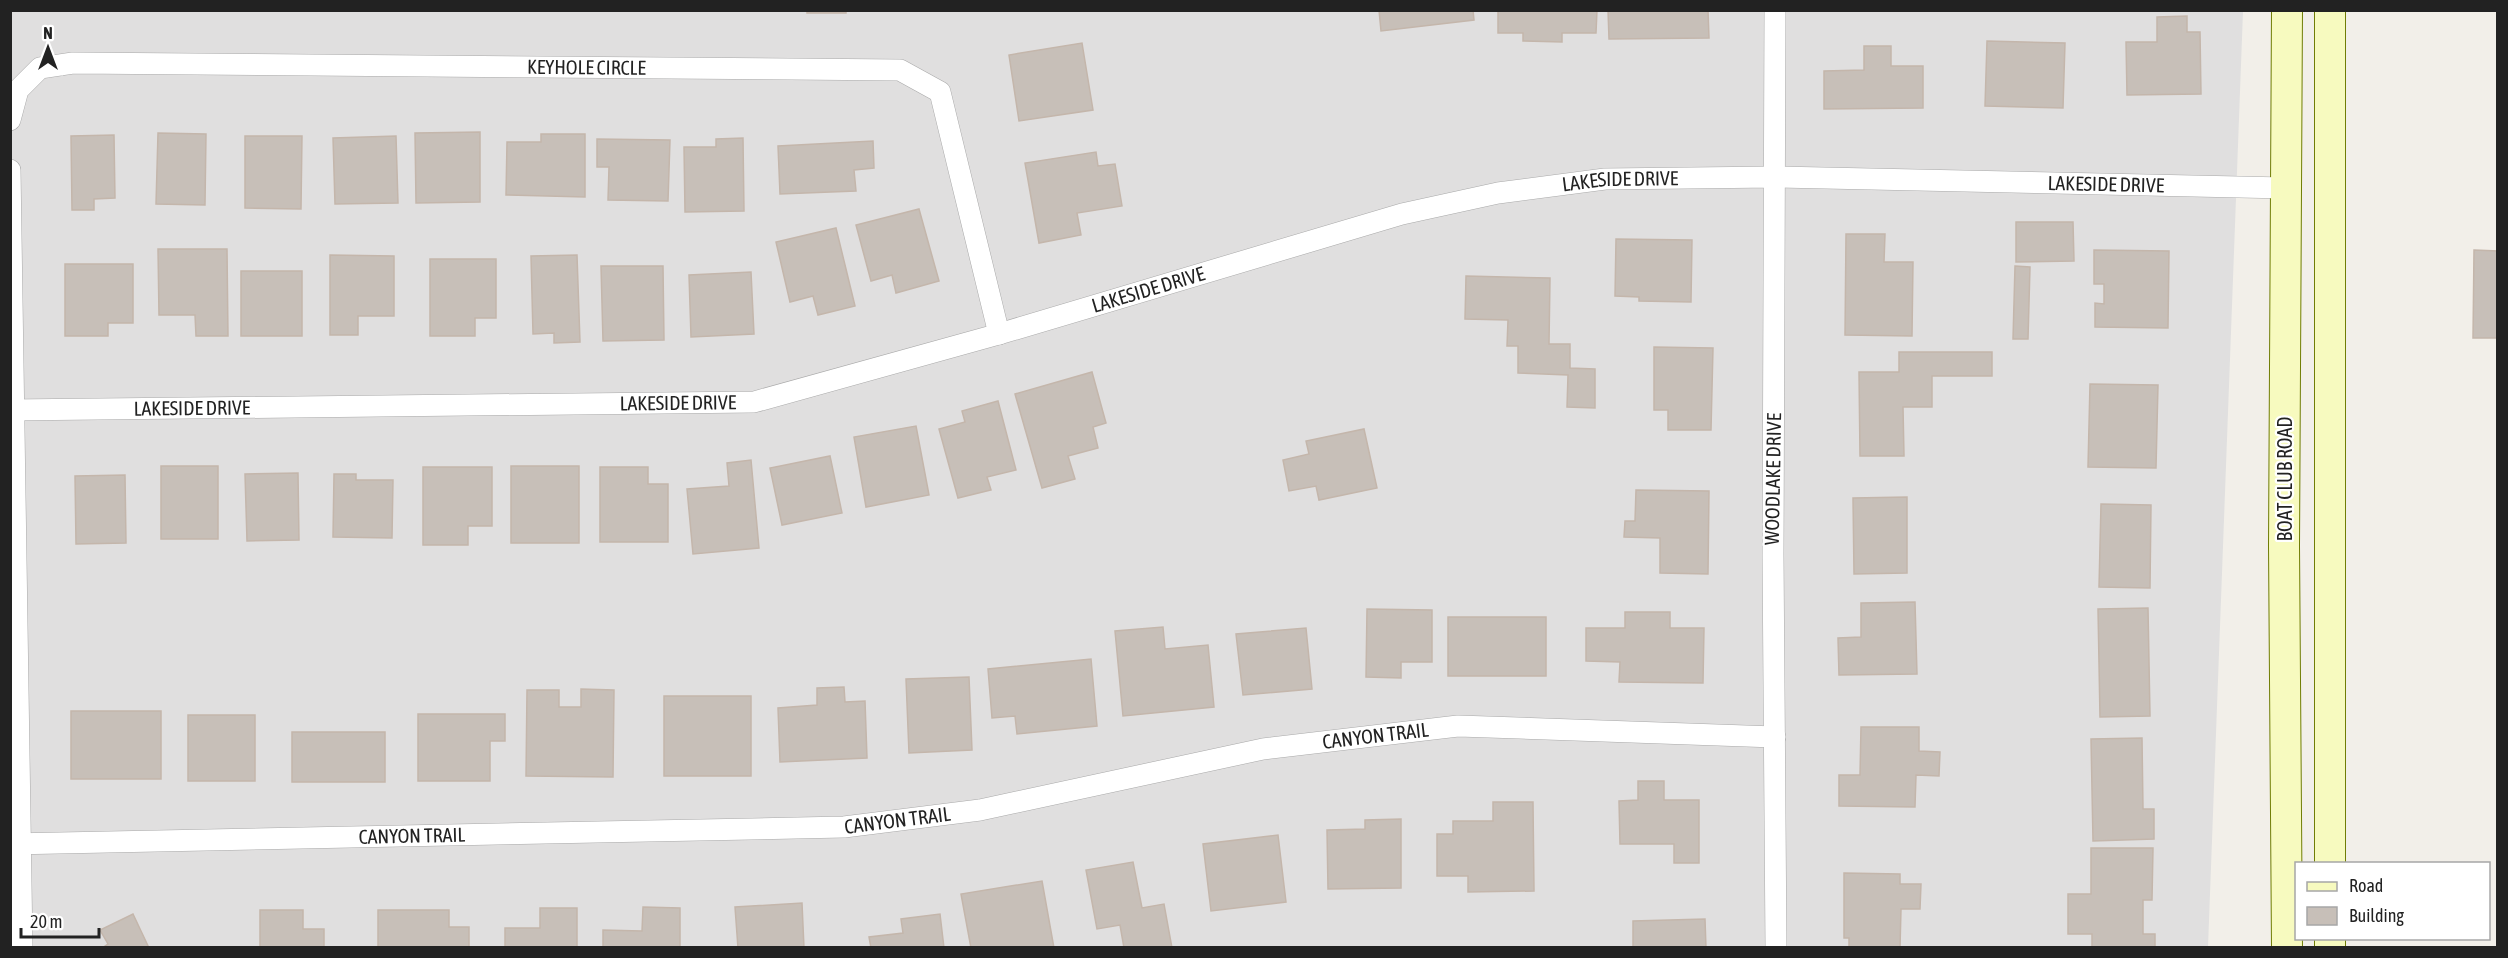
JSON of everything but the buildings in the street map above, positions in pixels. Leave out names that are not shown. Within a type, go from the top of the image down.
[{"type":"main road","name":"BOAT CLUB ROAD","points":[[2287,10],[2284,546],[2287,948]]},
{"type":"main road","points":[[2330,10],[2330,862]]},
{"type":"street","name":"WOODLAKE DRIVE","points":[[1775,10],[1773,555],[1776,948]]},
{"type":"street","name":"KEYHOLE CIRCLE","points":[[10,120],[18,90],[40,68],[73,63],[900,70],[940,92],[999,334]]},
{"type":"street","points":[[10,170],[16,844],[22,948]]},
{"type":"street","name":"LAKESIDE DRIVE","points":[[12,410],[754,402],[999,334],[1402,214],[1498,193],[1605,179],[1774,177],[2285,188]]},
{"type":"street","name":"CANYON TRAIL","points":[[16,844],[844,827],[980,810],[1263,749],[1458,726],[1775,737]]},
{"type":"shaded area","points":[[10,11],[2243,11],[2208,947],[11,947]]}]
